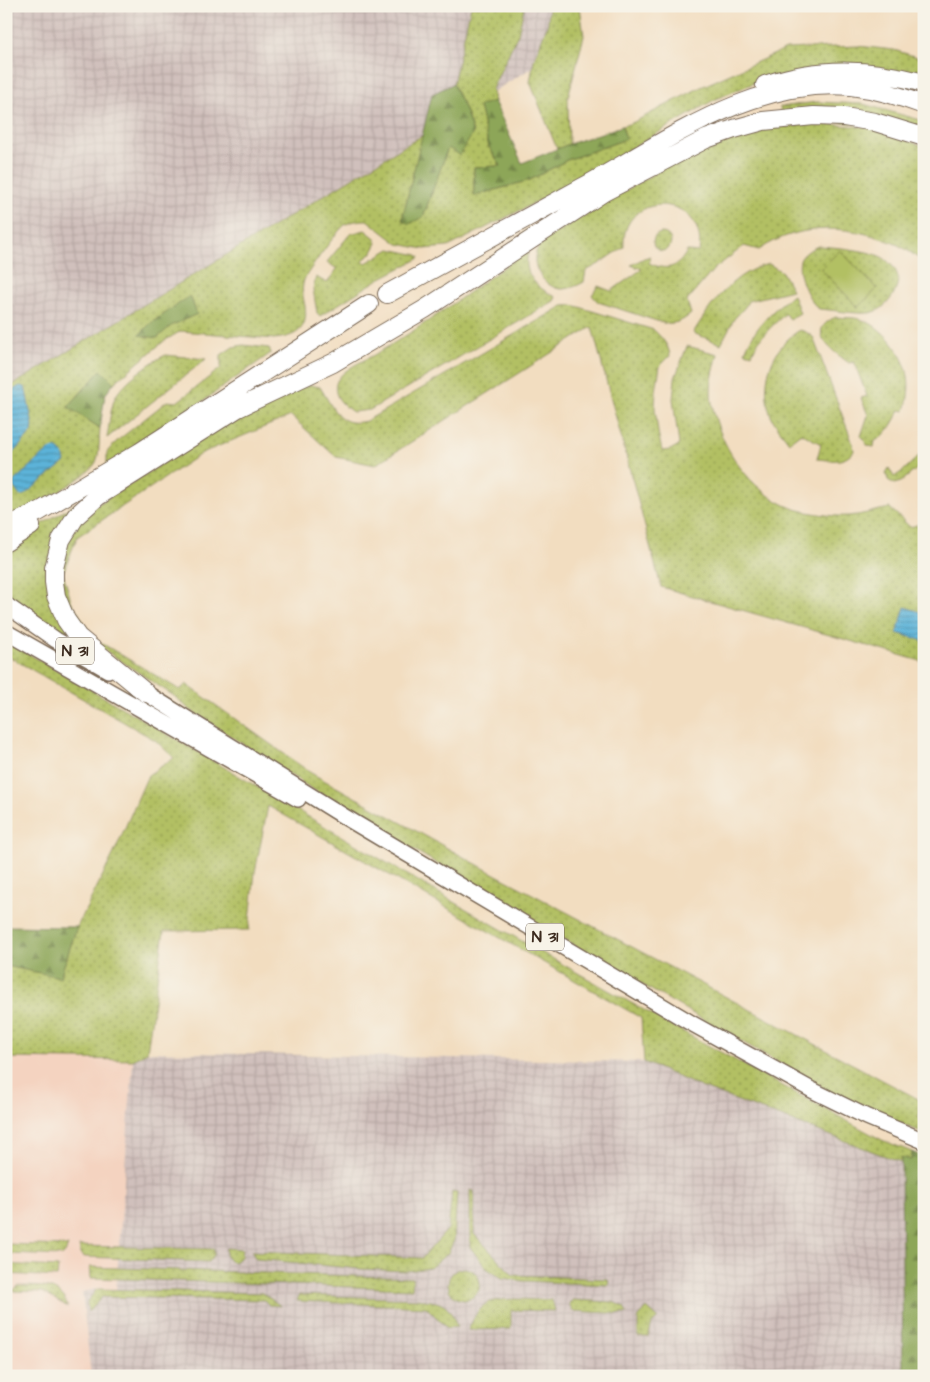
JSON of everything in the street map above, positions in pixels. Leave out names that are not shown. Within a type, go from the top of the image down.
[{"type":"highway","points":[[662,142],[724,103],[764,85],[797,75],[857,70],[891,74],[924,83]]},
{"type":"highway","points":[[387,294],[712,115],[768,94],[804,87],[856,87],[893,94],[924,105]]},
{"type":"highway","points":[[619,184],[671,149],[716,124],[755,107],[781,99],[811,95],[843,94],[876,98],[924,113]]},
{"type":"highway","points":[[146,693],[78,638],[61,611],[56,596],[54,568],[61,540],[80,511],[97,497],[164,453],[249,402],[333,363],[363,346],[436,302],[584,204],[619,184],[715,136],[747,125],[774,119],[814,116],[854,118],[892,126],[924,137]]},
{"type":"highway","points":[[6,527],[48,506],[140,452],[370,304]]},
{"type":"highway","points":[[6,542],[153,456],[164,453]]},
{"type":"highway","name":"N 31","points":[[6,605],[56,640],[86,656],[403,853],[691,1023],[812,1090],[867,1117],[924,1141]]},
{"type":"highway","name":"N 31","points":[[6,632],[339,823],[511,926],[759,1070],[830,1107],[924,1148]]},
{"type":"shaded area","points":[[6,6],[580,6],[584,36],[6,389]]},
{"type":"shaded area","points":[[147,1052],[644,1062],[701,1087],[901,1162],[903,1376],[91,1376],[82,1292],[97,1289],[116,1289],[133,1060]]},
{"type":"shaded area","points":[[6,1058],[133,1060],[116,1289],[97,1289],[82,1293],[91,1376],[6,1376]]},
{"type":"green space","points":[[471,6],[523,6],[524,8],[518,34],[492,89],[494,101],[479,106],[489,147],[501,166],[474,167],[474,196],[530,180],[567,160],[626,139],[622,126],[632,123],[701,87],[786,49],[858,46],[894,50],[924,59],[924,78],[770,76],[714,100],[564,188],[448,247],[424,249],[398,244],[367,220],[347,224],[330,242],[304,280],[302,290],[306,314],[305,321],[299,331],[294,334],[274,339],[181,331],[164,341],[114,383],[101,370],[68,407],[100,428],[99,450],[96,462],[91,469],[69,485],[6,521],[6,389],[423,135],[402,220],[423,217],[448,147],[473,133],[453,84]]},
{"type":"green space","points":[[549,6],[580,6],[584,36],[568,97],[569,144],[557,149],[530,82],[534,60],[548,23]]},
{"type":"green space","points":[[453,84],[473,133],[460,155],[448,148],[423,217],[409,224],[402,220],[432,94]]},
{"type":"green space","points":[[494,101],[522,163],[569,144],[622,126],[626,139],[567,160],[530,180],[474,196],[474,167],[501,166],[489,147],[479,106]]},
{"type":"green space","points":[[817,102],[863,104],[924,121],[924,133],[781,114],[780,107]]},
{"type":"green space","points":[[815,123],[876,128],[924,147],[924,262],[898,245],[864,233],[828,229],[810,230],[792,234],[759,250],[744,246],[714,269],[687,301],[691,314],[678,322],[663,323],[598,302],[592,295],[598,286],[611,291],[642,269],[631,265],[644,258],[651,256],[649,263],[655,266],[671,267],[680,262],[687,251],[699,252],[698,232],[691,218],[678,209],[663,205],[648,207],[635,215],[626,228],[624,247],[586,271],[584,282],[573,287],[561,289],[551,286],[539,274],[535,263],[535,255],[544,240],[673,162],[715,141],[749,131]]},
{"type":"green space","points":[[365,230],[374,237],[377,243],[371,254],[363,260],[366,263],[390,249],[418,255],[420,258],[379,279],[320,316],[317,313],[313,289],[316,277],[327,283],[337,269],[327,262],[350,234]]},
{"type":"green space","points":[[662,233],[668,236],[671,242],[668,248],[662,251],[656,248],[653,242],[656,236]]},
{"type":"green space","points":[[818,246],[863,251],[885,259],[895,270],[898,278],[896,290],[889,301],[875,312],[869,313],[819,309],[811,300],[804,287],[799,266],[803,256]]},
{"type":"green space","points":[[530,248],[527,264],[531,278],[548,293],[556,297],[554,301],[370,410],[353,412],[342,403],[337,395],[336,386],[337,381],[344,373],[434,317]]},
{"type":"green space","points":[[840,250],[877,289],[858,307],[821,269]]},
{"type":"green space","points":[[769,264],[782,272],[792,290],[748,301],[734,319],[721,344],[693,333],[716,300],[734,281],[756,268]]},
{"type":"green space","points":[[793,295],[800,313],[790,319],[785,314],[762,337],[752,354],[745,352],[759,327],[779,306]]},
{"type":"green space","points":[[190,296],[197,314],[171,326],[157,338],[139,335],[150,324]]},
{"type":"green space","points":[[573,305],[654,330],[667,345],[670,356],[660,366],[655,408],[662,451],[670,450],[679,445],[673,399],[675,378],[687,346],[718,354],[711,390],[716,419],[729,451],[750,479],[763,491],[777,501],[805,512],[849,516],[890,508],[910,527],[924,523],[924,662],[661,587],[592,327],[375,465],[336,457],[291,416],[202,453],[77,537],[63,573],[71,601],[93,638],[180,690],[186,684],[311,773],[489,871],[922,1101],[919,1118],[924,1123],[924,1133],[851,1104],[578,948],[309,787],[190,710],[174,696],[91,641],[71,618],[60,577],[64,548],[76,526],[95,506],[259,403],[310,385],[320,387],[337,414],[343,419],[357,422],[366,421],[563,306]]},
{"type":"green space","points":[[836,317],[860,319],[877,328],[897,350],[906,367],[909,385],[905,411],[900,410],[887,432],[875,441],[874,447],[868,446],[861,436],[868,415],[861,398],[867,396],[854,362],[849,363],[836,353],[824,341],[822,335],[822,329],[826,323]]},
{"type":"green space","points":[[800,330],[813,337],[853,444],[854,451],[842,460],[817,459],[821,444],[801,433],[789,442],[771,416],[766,391],[770,367],[782,346]]},
{"type":"green space","points":[[243,345],[269,348],[271,353],[151,438],[107,466],[107,452],[117,441],[167,401],[177,402],[221,368],[221,355],[233,347]]},
{"type":"green space","points":[[166,355],[206,359],[107,438],[114,400],[117,394],[136,374],[152,362]]},
{"type":"green space","points":[[101,370],[114,383],[105,395],[100,428],[68,407]]},
{"type":"green space","points":[[924,451],[924,463],[901,482],[894,484],[888,480],[886,473],[889,468],[894,477]]},
{"type":"green space","points":[[84,499],[58,537],[68,636],[36,617],[6,594],[6,549],[15,540]]},
{"type":"green space","points":[[6,641],[562,964],[882,1140],[912,1152],[911,1160],[901,1158],[901,1162],[701,1087],[644,1062],[641,1018],[268,806],[255,872],[249,930],[164,931],[147,1052],[133,1060],[6,1058],[6,966],[60,976],[77,927],[114,853],[148,775],[174,758],[155,740],[6,655]]},
{"type":"green space","points":[[6,926],[77,927],[60,977],[6,966]]},
{"type":"green space","points":[[912,1152],[924,1157],[924,1376],[912,1376],[903,1373],[901,1157],[911,1160]]},
{"type":"green space","points":[[470,1190],[474,1191],[474,1234],[513,1275],[608,1279],[609,1285],[522,1281],[502,1278],[486,1268],[470,1247]]},
{"type":"green space","points":[[452,1192],[457,1193],[454,1241],[448,1253],[430,1268],[406,1271],[361,1269],[256,1259],[251,1251],[422,1258],[448,1229]]},
{"type":"green space","points":[[6,1244],[68,1246],[62,1256],[6,1254]]},
{"type":"green space","points":[[79,1246],[214,1249],[214,1255],[208,1262],[85,1257],[81,1255]]},
{"type":"green space","points":[[226,1248],[242,1249],[241,1257],[234,1262],[230,1261],[226,1257]]},
{"type":"green space","points":[[6,1264],[58,1267],[57,1277],[6,1274]]},
{"type":"green space","points":[[90,1267],[413,1278],[412,1289],[91,1278]]},
{"type":"green space","points":[[464,1268],[470,1269],[475,1273],[479,1278],[479,1290],[475,1295],[470,1299],[464,1300],[458,1299],[453,1295],[449,1290],[448,1284],[449,1278],[453,1273],[458,1269]]},
{"type":"green space","points":[[18,1286],[41,1287],[54,1290],[60,1294],[68,1307],[42,1292],[6,1291],[6,1289],[15,1289]]},
{"type":"green space","points":[[97,1289],[262,1293],[281,1306],[269,1305],[264,1300],[102,1297],[88,1312],[87,1302]]},
{"type":"green space","points":[[299,1295],[432,1301],[443,1305],[451,1312],[457,1327],[447,1328],[426,1307],[297,1301]]},
{"type":"green space","points":[[497,1300],[552,1300],[555,1311],[511,1310],[511,1329],[468,1330],[477,1313],[485,1304]]},
{"type":"green space","points":[[573,1300],[613,1302],[624,1307],[627,1314],[572,1311],[569,1303]]},
{"type":"green space","points":[[647,1308],[658,1318],[652,1324],[648,1337],[638,1337],[638,1318]]},
{"type":"water","points":[[20,386],[25,387],[33,426],[32,432],[6,461],[6,394]]},
{"type":"water","points":[[55,448],[62,453],[65,462],[24,495],[20,496],[13,486],[14,481],[49,450]]},
{"type":"water","points":[[905,607],[924,613],[924,641],[897,633]]}]
